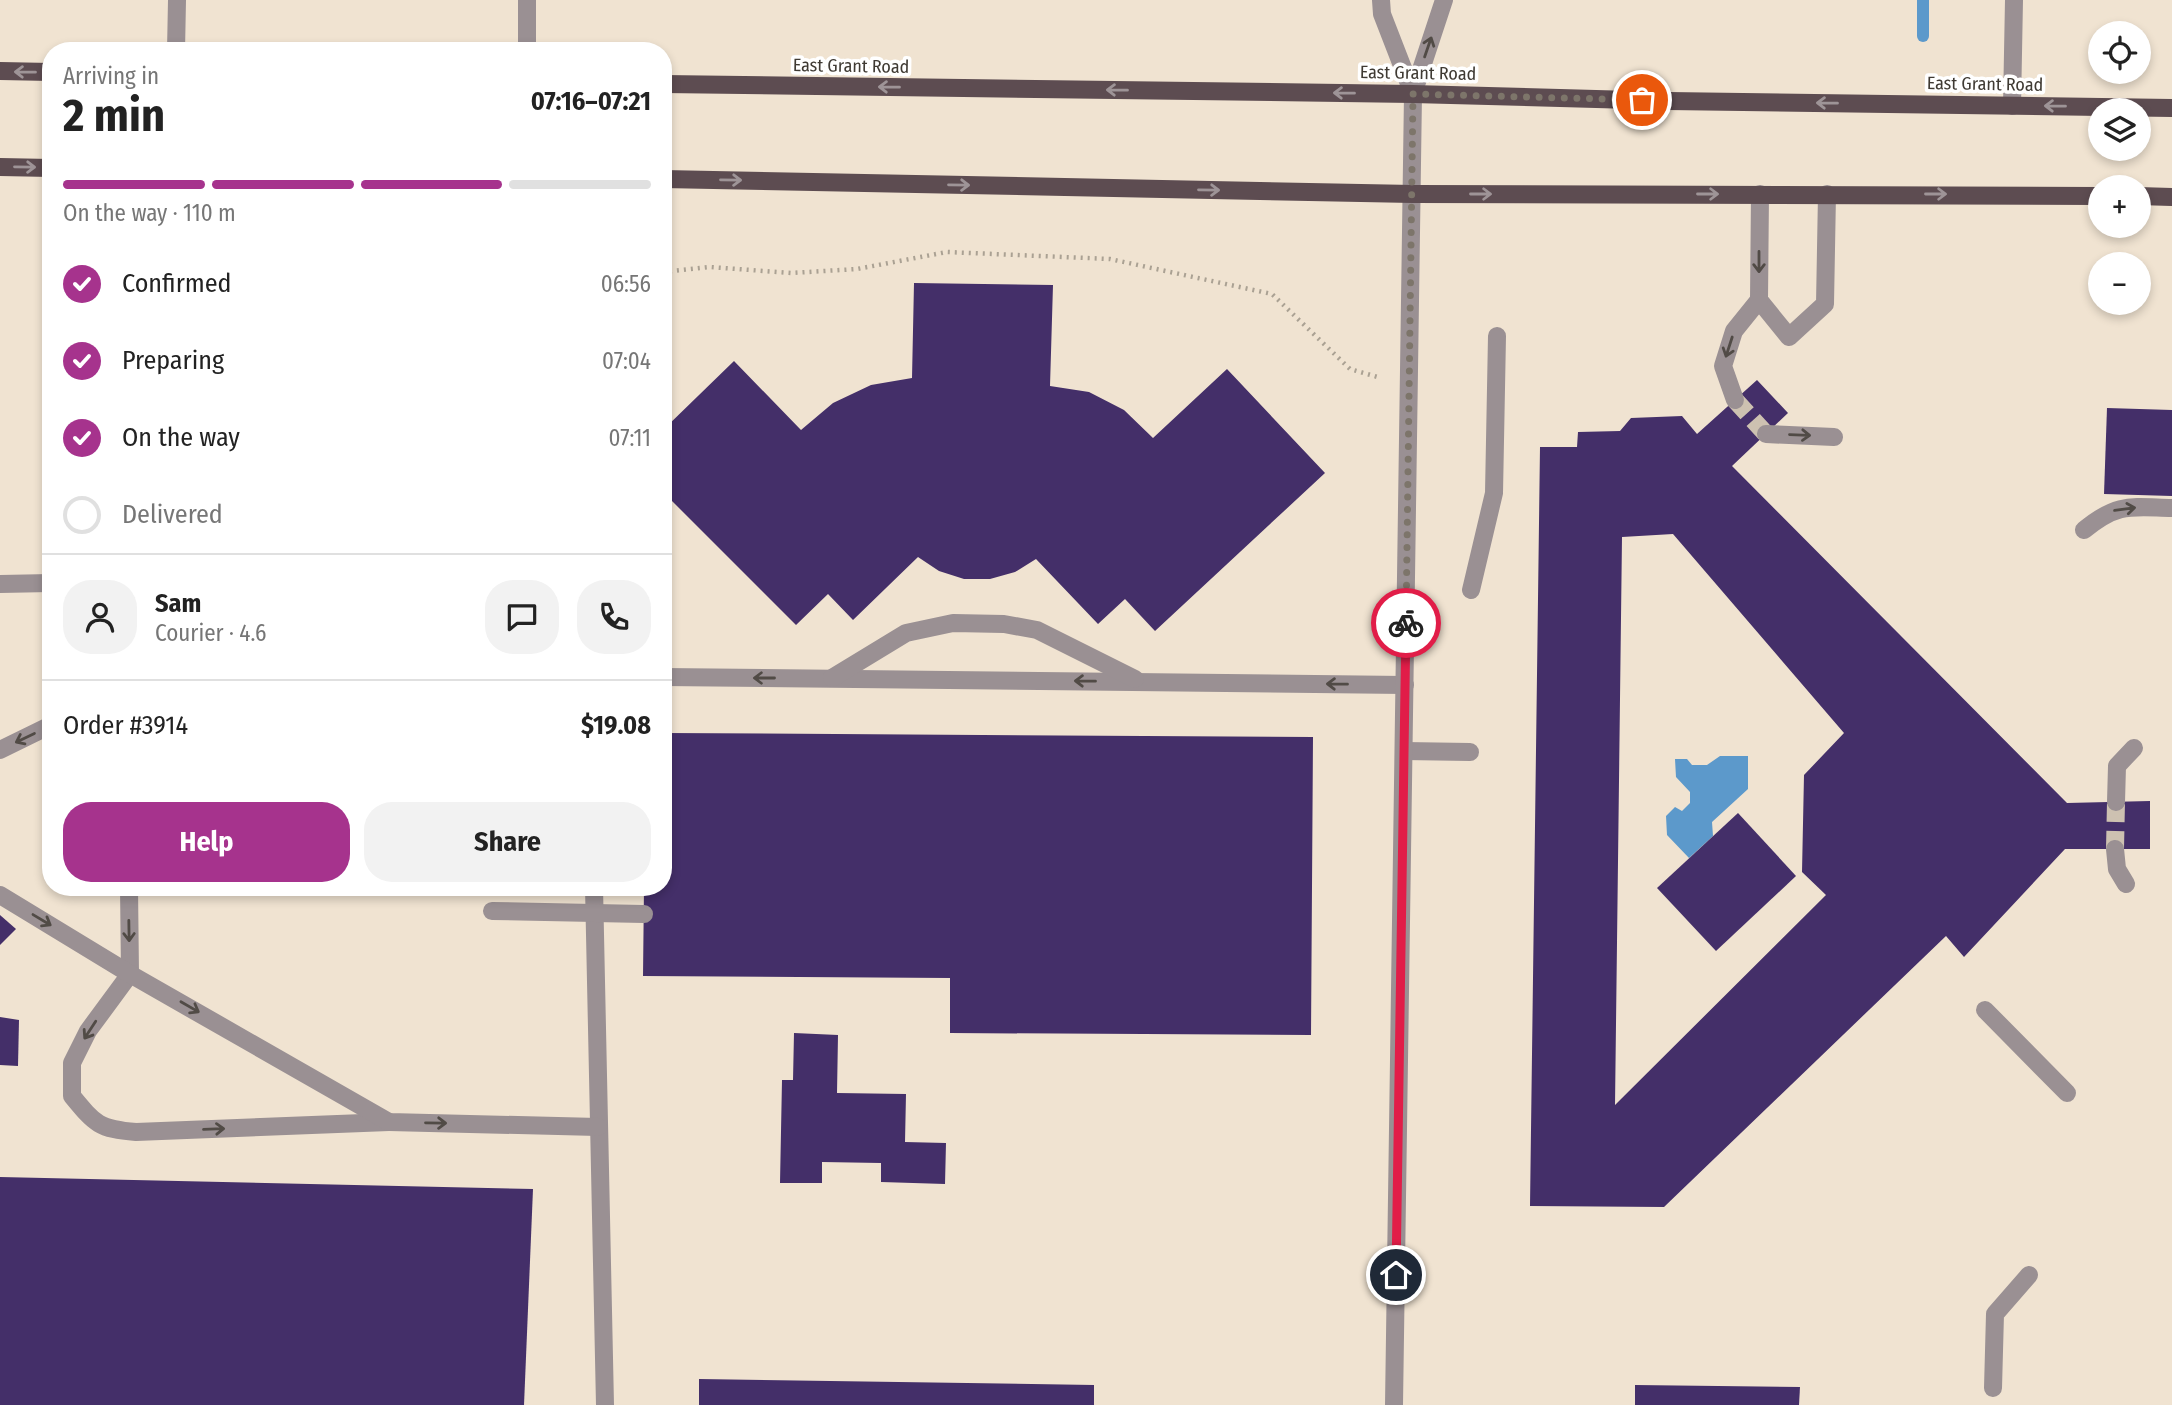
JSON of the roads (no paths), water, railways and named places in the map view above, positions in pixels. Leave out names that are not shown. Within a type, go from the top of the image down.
[{"type":"main road","points":[[0,71],[42,72]]},
{"type":"main road","name":"East Grant Road","points":[[672,84],[2172,108]]},
{"type":"main road","points":[[0,167],[42,168]]},
{"type":"main road","points":[[672,179],[1413,194],[2088,196]]},
{"type":"main road","points":[[2151,197],[2172,197]]},
{"type":"street","points":[[176,42],[177,0]]},
{"type":"street","points":[[527,0],[527,42]]},
{"type":"street","points":[[1381,0],[1382,14],[1413,94]]},
{"type":"street","points":[[1394,1405],[1413,94],[1444,0]]},
{"type":"street","points":[[2012,106],[2014,0]]},
{"type":"street","points":[[1735,400],[1723,366],[1734,331],[1759,300],[1760,194]]},
{"type":"street","points":[[1759,300],[1789,337],[1825,304],[1827,194]]},
{"type":"street","points":[[1471,590],[1494,494],[1497,336]]},
{"type":"street","points":[[1766,434],[1834,437]]},
{"type":"street","points":[[2084,530],[2104,514],[2123,507],[2172,508]]},
{"type":"street","points":[[0,584],[42,583]]},
{"type":"street","points":[[832,678],[906,633],[953,623],[1004,624],[1037,630],[1141,682]]},
{"type":"street","points":[[672,677],[1405,685]]},
{"type":"street","points":[[0,750],[42,729]]},
{"type":"street","points":[[2116,802],[2117,766],[2134,748]]},
{"type":"street","points":[[1404,751],[1470,752]]},
{"type":"street","points":[[2115,849],[2117,869],[2126,884]]},
{"type":"street","points":[[0,895],[130,974],[389,1122]]},
{"type":"street","points":[[129,896],[130,974],[88,1031],[72,1063],[72,1096],[88,1115],[107,1130],[136,1132],[389,1122],[598,1127]]},
{"type":"street","points":[[594,896],[606,1405]]},
{"type":"street","points":[[492,911],[644,914]]},
{"type":"street","points":[[1985,1010],[2067,1093]]},
{"type":"street","points":[[1993,1388],[1995,1314],[2029,1275]]},
{"type":"water","points":[[1720,756],[1748,756],[1748,789],[1712,822],[1713,836],[1689,858],[1667,835],[1666,816],[1675,807],[1682,811],[1690,803],[1690,792],[1676,777],[1675,759],[1687,759],[1692,765],[1707,765]]},
{"type":"waterway","points":[[1923,0],[1923,36]]},
{"type":"tunnel","points":[[1735,400],[1766,434]]},
{"type":"tunnel","points":[[2115,849],[2116,802]]}]
